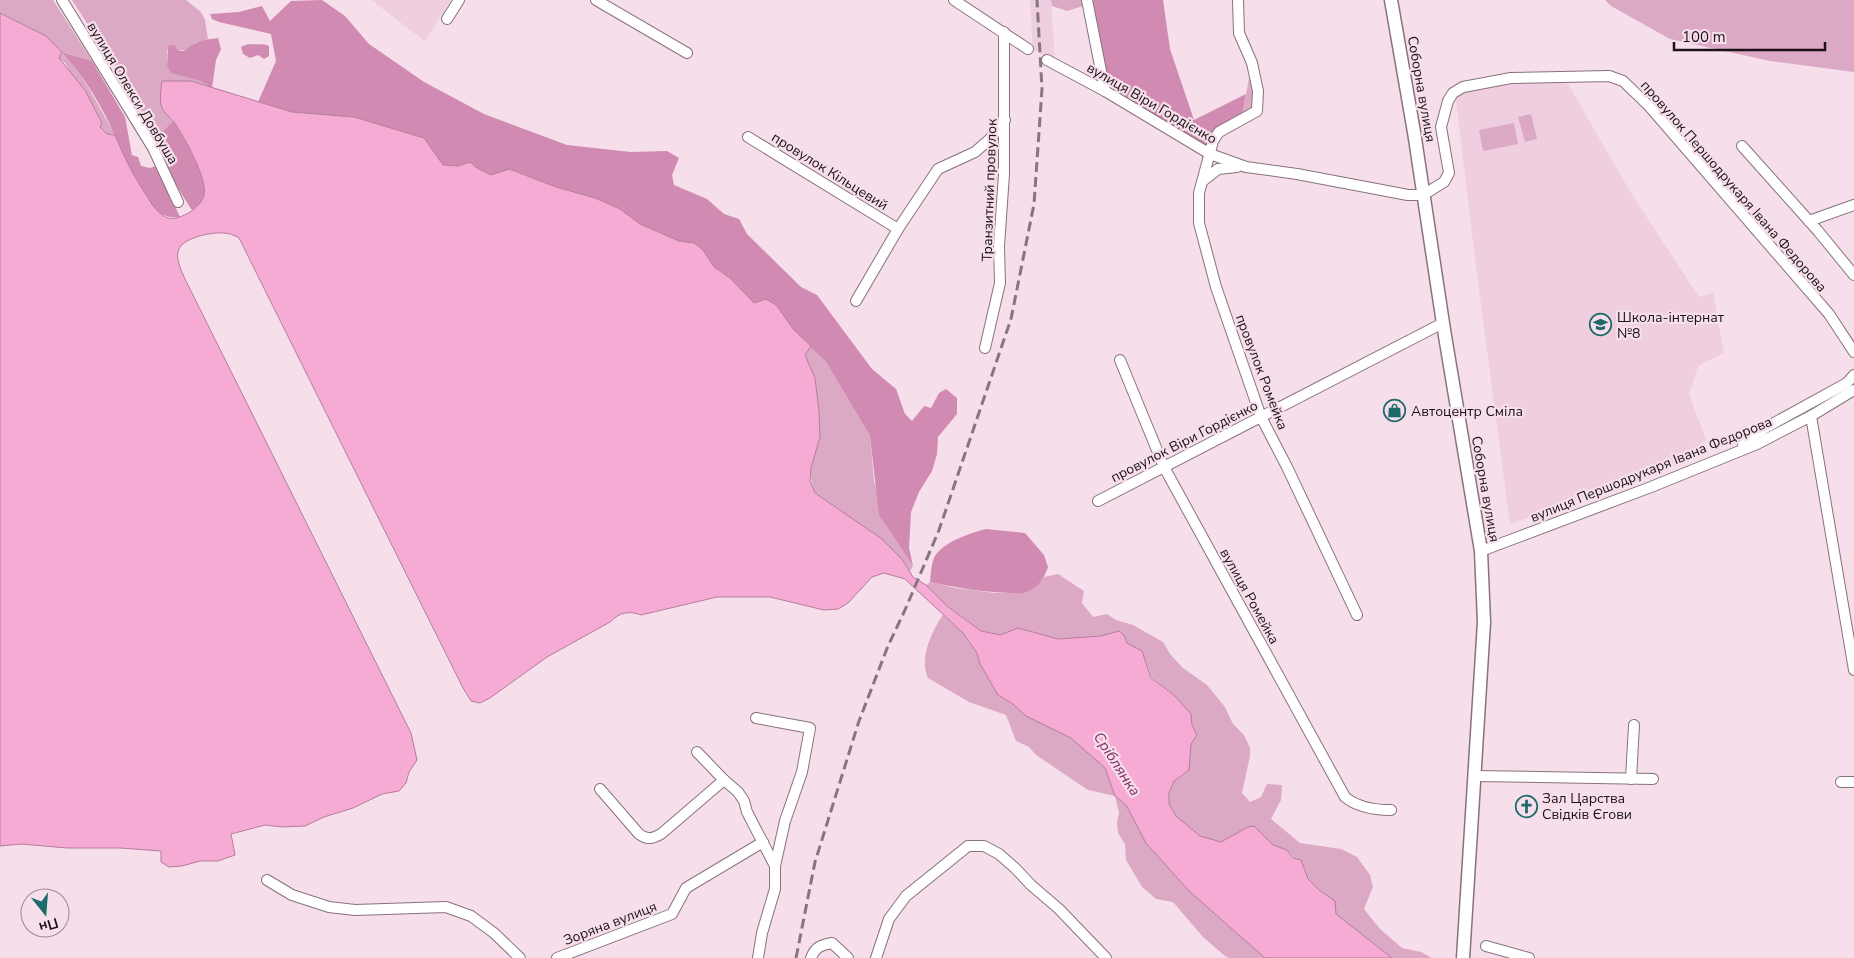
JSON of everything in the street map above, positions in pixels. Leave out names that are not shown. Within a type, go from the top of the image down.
[{"type":"main road","name":"Соборна вулиця","points":[[1392,0],[1443,323],[1482,551],[1484,622],[1463,957]]},
{"type":"street","name":"вулиця Олекси Довбуша","points":[[62,0],[153,148],[178,202]]},
{"type":"street","points":[[447,19],[459,0]]},
{"type":"street","points":[[596,0],[687,53]]},
{"type":"street","points":[[954,0],[1028,49]]},
{"type":"street","points":[[1087,0],[1105,91]]},
{"type":"street","name":"провулок Ромейка","points":[[1238,0],[1239,33],[1252,63],[1258,91],[1256,111],[1215,137],[1210,146],[1210,154],[1199,193],[1199,223],[1216,287],[1261,417],[1287,467],[1357,615]]},
{"type":"street","name":"Транзитний провулок","points":[[985,348],[1000,284],[999,246],[1004,174],[1005,120],[1004,32]]},
{"type":"street","name":"вулиця Віри Гордієнко","points":[[1047,60],[1105,91],[1210,154],[1246,167],[1297,174],[1408,195],[1423,195]]},
{"type":"street","name":"провулок Першодрукаря Івана Федорова","points":[[1423,195],[1444,182],[1449,173],[1441,127],[1448,101],[1453,93],[1463,87],[1511,78],[1609,76],[1623,81],[1649,106],[1829,314],[1854,352]]},
{"type":"street","points":[[856,301],[898,229],[938,169],[975,152],[991,138],[1005,120]]},
{"type":"street","name":"провулок Кільцевий","points":[[748,137],[898,229]]},
{"type":"street","points":[[1742,146],[1854,275]]},
{"type":"street","points":[[1202,183],[1205,178],[1218,169],[1230,166],[1246,167]]},
{"type":"street","points":[[1809,221],[1854,205]]},
{"type":"street","name":"провулок Віри Гордієнко","points":[[1098,501],[1443,323]]},
{"type":"street","name":"вулиця Ромейка","points":[[1120,360],[1164,467],[1345,797],[1352,803],[1382,810],[1391,810]]},
{"type":"street","points":[[1730,455],[1765,428],[1847,383],[1854,375]]},
{"type":"street","name":"вулиця Першодрукаря Івана Федорова","points":[[1482,551],[1757,444],[1811,416],[1854,390]]},
{"type":"street","points":[[1811,416],[1854,670]]},
{"type":"street","points":[[756,718],[810,728],[802,772],[785,821],[775,866],[775,889],[762,933],[758,958]]},
{"type":"street","points":[[1631,779],[1634,725]]},
{"type":"street","points":[[697,752],[738,792],[775,866]]},
{"type":"street","points":[[1475,776],[1653,779]]},
{"type":"street","points":[[600,789],[638,834],[646,839],[661,834],[724,780]]},
{"type":"street","points":[[1841,782],[1854,782]]},
{"type":"street","name":"Зоряна вулиця","points":[[557,958],[672,914],[686,888],[763,842]]},
{"type":"street","points":[[876,958],[889,919],[906,896],[968,846],[984,846],[999,854],[1059,909],[1106,958]]},
{"type":"street","points":[[267,880],[292,895],[329,907],[356,910],[446,907],[471,916],[494,933],[520,958]]},
{"type":"street","points":[[811,958],[814,950],[823,944],[832,943],[848,958]]},
{"type":"street","points":[[1486,946],[1529,958]]},
{"type":"shaded area","points":[[0,0],[53,0],[92,61],[63,52],[85,82],[115,135],[107,134],[100,127],[65,63],[59,58],[46,36],[0,13]]},
{"type":"shaded area","points":[[72,0],[186,0],[201,12],[205,20],[208,39],[195,43],[186,50],[167,50],[167,66],[172,73],[200,81],[212,88],[191,81],[162,109],[173,121],[159,137],[158,148],[150,138],[116,68]]},
{"type":"shaded area","points":[[322,0],[345,16],[369,44],[424,82],[484,114],[567,145],[631,152],[667,151],[679,158],[672,175],[674,185],[707,199],[724,214],[739,219],[747,234],[801,287],[817,295],[872,369],[896,389],[905,414],[912,421],[924,406],[931,408],[939,393],[946,389],[957,398],[957,414],[938,437],[937,454],[932,471],[919,492],[911,512],[909,548],[913,566],[879,515],[870,436],[826,362],[794,330],[776,305],[766,299],[754,303],[730,278],[714,267],[703,250],[694,243],[679,241],[640,224],[620,209],[595,198],[556,187],[510,169],[491,175],[470,162],[458,166],[443,165],[424,138],[354,117],[292,112],[258,102],[276,61],[271,34],[219,22],[212,19],[210,14],[239,12],[262,6],[270,21],[291,1]]},
{"type":"shaded area","points":[[371,0],[451,0],[425,41]]},
{"type":"shaded area","points":[[1030,0],[1051,0],[1055,63],[1033,49]]},
{"type":"shaded area","points":[[1051,0],[1082,0],[1083,6],[1067,11],[1052,6]]},
{"type":"shaded area","points":[[1087,0],[1163,0],[1170,49],[1194,120],[1246,94],[1241,120],[1219,132],[1211,151],[1105,91]]},
{"type":"shaded area","points":[[1605,0],[1854,0],[1854,72],[1770,61],[1670,39],[1611,6]]},
{"type":"shaded area","points":[[218,38],[221,49],[216,60],[212,88],[200,81],[171,73],[167,66],[168,46],[175,45],[176,49],[184,51],[199,42]]},
{"type":"shaded area","points":[[248,44],[269,46],[269,56],[264,59],[258,55],[250,58],[243,54],[241,47]]},
{"type":"shaded area","points":[[62,52],[92,61],[125,117],[132,155],[138,157],[141,166],[150,168],[156,166],[180,217],[169,217],[156,210],[141,191],[98,103],[78,71]]},
{"type":"shaded area","points":[[1252,63],[1257,111],[1241,120]]},
{"type":"shaded area","name":"Школа-інтернат №8","points":[[1559,80],[1568,84],[1631,193],[1699,297],[1713,293],[1724,353],[1698,366],[1689,394],[1706,440],[1701,443],[1689,461],[1510,524],[1456,100],[1461,91],[1512,82]]},
{"type":"shaded area","points":[[1531,114],[1537,139],[1525,142],[1518,117]]},
{"type":"shaded area","points":[[173,121],[183,136],[203,178],[205,188],[202,201],[192,210],[171,175],[159,146],[161,134]]},
{"type":"shaded area","points":[[1514,123],[1518,144],[1483,151],[1479,130]]},
{"type":"shaded area","points":[[811,346],[826,362],[870,436],[874,481],[887,527],[913,566],[910,571],[901,558],[878,537],[815,493],[811,478],[811,469],[815,455],[805,355]]},
{"type":"shaded area","points":[[986,529],[1025,533],[1044,555],[1048,567],[1043,579],[1030,590],[1022,593],[990,592],[930,582],[934,558],[943,547],[957,539]]},
{"type":"shaded area","points":[[1058,574],[1084,591],[1082,603],[1093,617],[1107,614],[1116,620],[1133,625],[1163,642],[1170,654],[1183,668],[1207,685],[1225,707],[1233,724],[1244,735],[1250,748],[1242,793],[1250,802],[1261,797],[1267,784],[1282,785],[1281,800],[1271,819],[1300,843],[1341,849],[1357,857],[1370,875],[1373,887],[1364,909],[1380,929],[1402,948],[1421,952],[1432,958],[1392,958],[1336,914],[1336,908],[1331,898],[1308,879],[1305,869],[1287,850],[1273,845],[1254,826],[1248,827],[1221,842],[1200,836],[1176,816],[1169,804],[1169,793],[1174,781],[1189,770],[1191,714],[1174,695],[1152,678],[1142,652],[1127,643],[1124,635],[1119,631],[1101,636],[1058,639],[1018,628],[1000,635],[981,631],[947,606],[926,585],[930,582],[955,588],[995,593],[1019,593],[1033,588],[1044,577]]},
{"type":"shaded area","points":[[943,615],[963,633],[977,653],[980,664],[998,695],[1013,704],[1026,716],[1071,738],[1105,768],[1115,796],[1088,790],[1036,755],[1029,747],[1016,741],[1006,715],[969,702],[928,678],[925,663],[926,654],[934,629]]},
{"type":"shaded area","points":[[1115,796],[1126,805],[1146,843],[1188,890],[1265,958],[1229,958],[1225,956],[1203,937],[1173,902],[1156,899],[1142,887],[1126,860],[1125,844],[1118,833],[1117,822],[1119,813]]},
{"type":"water","name":"Сріблянка","points":[[0,13],[46,36],[62,52],[59,58],[85,90],[102,123],[100,127],[107,134],[115,135],[138,182],[158,212],[168,218],[178,217],[190,212],[199,204],[204,195],[199,169],[189,147],[174,122],[163,110],[160,94],[162,81],[191,81],[292,112],[354,117],[424,138],[443,165],[458,166],[470,162],[491,175],[509,169],[556,187],[595,198],[620,209],[640,224],[679,241],[694,243],[703,250],[714,267],[730,278],[754,303],[766,299],[776,305],[794,330],[811,346],[805,355],[815,378],[820,437],[811,468],[810,481],[815,493],[882,539],[902,559],[913,577],[926,585],[947,606],[981,631],[1000,635],[1018,628],[1058,639],[1101,636],[1119,631],[1124,635],[1127,643],[1142,651],[1151,678],[1174,695],[1191,714],[1192,725],[1197,735],[1191,744],[1189,770],[1174,781],[1169,793],[1169,804],[1176,816],[1200,836],[1221,842],[1248,827],[1254,826],[1273,845],[1287,850],[1293,858],[1301,860],[1308,879],[1319,890],[1335,901],[1336,914],[1392,958],[1265,958],[1188,890],[1146,843],[1126,805],[1115,796],[1105,768],[1071,738],[1026,716],[1013,704],[998,695],[980,664],[977,653],[963,633],[905,579],[884,573],[872,577],[848,603],[838,609],[824,610],[770,597],[717,597],[641,615],[624,613],[547,657],[490,698],[480,703],[471,701],[239,238],[225,233],[204,235],[184,243],[178,252],[181,269],[411,733],[417,760],[409,772],[406,783],[399,791],[382,794],[353,808],[324,817],[305,826],[282,827],[265,825],[231,834],[235,855],[218,861],[200,861],[169,867],[161,862],[161,851],[120,848],[67,848],[21,844],[0,846]]},
{"type":"railway","points":[[796,958],[815,862],[859,721],[888,646],[939,530],[1011,319],[1034,204],[1042,89],[1037,0]]},
{"type":"place","name":"Школа-інтернат №8","points":[[1601,325]]},
{"type":"place","name":"Автоцентр Сміла","points":[[1395,411]]},
{"type":"place","name":"Зал Царства Свідків Єгови","points":[[1526,806]]}]
